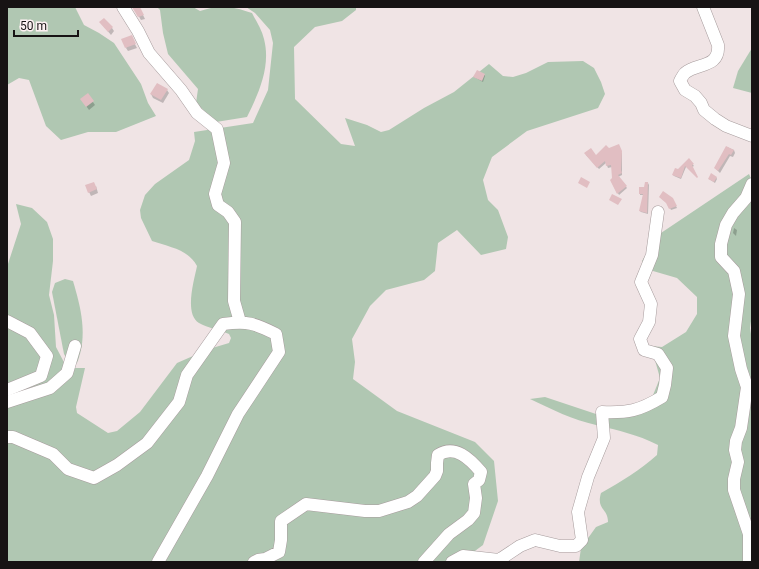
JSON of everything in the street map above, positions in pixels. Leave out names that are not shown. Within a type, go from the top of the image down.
[{"type":"street","points":[[123,7],[138,31],[149,53],[181,90],[197,113],[217,129],[224,163],[215,194],[218,205],[228,212],[235,222],[234,301],[240,322]]},
{"type":"street","points":[[704,7],[718,45],[718,51],[713,61],[684,73],[680,81],[685,90],[695,96],[701,102],[704,110],[715,119],[726,126],[752,136]]},
{"type":"street","points":[[749,562],[749,534],[734,490],[734,479],[738,462],[735,450],[736,441],[741,428],[747,387],[741,369],[734,336],[740,294],[734,271],[721,257],[721,244],[726,225],[746,198],[752,184]]},
{"type":"street","points":[[452,562],[463,556],[499,560],[520,546],[535,540],[560,546],[576,546],[582,540],[578,512],[588,477],[604,438],[602,412],[633,411],[651,404],[662,397],[666,384],[667,368],[658,354],[644,350],[640,339],[649,322],[651,304],[641,282],[652,255],[658,212]]},
{"type":"street","points":[[7,321],[30,333],[47,356],[41,376],[7,390]]},
{"type":"street","points":[[7,437],[53,454],[68,469],[94,478],[117,465],[147,443],[179,402],[187,375],[223,324],[240,322],[256,324],[276,334],[279,352],[272,365],[238,414],[207,476],[158,562]]},
{"type":"street","points":[[7,402],[50,388],[67,373],[75,346]]},
{"type":"street","points":[[254,562],[265,559],[279,552],[281,540],[280,521],[306,504],[365,511],[379,511],[408,502],[417,496],[435,476],[438,455],[443,452],[455,451],[472,461],[481,472],[479,480],[474,484],[476,498],[474,513],[468,520],[449,534],[424,562]]},
{"type":"green space","points":[[7,7],[75,7],[84,25],[114,43],[141,84],[148,103],[156,116],[116,132],[88,132],[61,140],[46,126],[29,80],[19,78],[7,85]]},
{"type":"green space","points":[[157,7],[193,7],[200,11],[214,7],[226,7],[252,13],[263,36],[266,49],[266,59],[263,79],[247,117],[216,122],[196,103],[198,89],[168,54],[160,10]]},
{"type":"green space","points":[[246,7],[356,7],[356,10],[342,21],[315,27],[294,47],[295,99],[341,144],[355,146],[345,118],[367,125],[381,132],[389,130],[424,108],[454,92],[489,64],[503,76],[513,77],[526,73],[548,62],[583,61],[594,68],[601,82],[605,94],[598,108],[527,131],[492,157],[483,180],[488,200],[498,210],[508,237],[506,249],[481,255],[457,230],[438,243],[435,271],[424,280],[386,290],[370,306],[352,339],[355,362],[353,379],[397,411],[475,442],[494,461],[498,501],[483,545],[460,562],[7,562],[7,267],[21,224],[16,204],[32,208],[47,222],[53,239],[53,261],[49,295],[54,315],[56,347],[67,368],[85,368],[76,407],[77,413],[108,433],[117,431],[140,412],[177,363],[209,349],[229,343],[231,338],[229,334],[202,325],[194,319],[191,297],[197,266],[189,256],[178,249],[152,241],[141,218],[140,210],[145,195],[155,184],[189,160],[195,141],[194,132],[253,123],[268,90],[273,43],[270,30],[255,13]]},
{"type":"green space","points":[[752,48],[752,93],[733,88],[738,71]]},
{"type":"green space","points":[[749,174],[752,181],[752,314],[750,328],[752,340],[752,562],[579,562],[581,548],[596,527],[608,522],[606,514],[600,503],[601,493],[630,476],[657,455],[658,445],[628,433],[587,423],[562,414],[530,399],[545,397],[599,415],[651,400],[660,378],[651,346],[662,347],[686,332],[697,314],[697,297],[677,278],[653,271],[642,261],[658,235]]},
{"type":"green space","points":[[65,279],[73,281],[79,301],[83,332],[77,363],[73,364],[69,362],[64,354],[52,292],[55,283]]},
{"type":"building","points":[[132,7],[140,7],[144,15],[138,17]]},
{"type":"building","points":[[104,18],[113,27],[108,32],[99,22]]},
{"type":"building","points":[[132,35],[136,44],[125,48],[121,39]]},
{"type":"building","points":[[477,70],[485,74],[482,81],[473,77]]},
{"type":"building","points":[[157,83],[168,89],[161,100],[150,94]]},
{"type":"building","points":[[88,93],[94,101],[86,107],[80,99]]},
{"type":"building","points":[[619,144],[622,151],[622,173],[618,175],[627,186],[617,194],[610,180],[612,178],[611,165],[606,166],[605,161],[597,168],[584,153],[591,148],[596,155],[606,145],[609,148]]},
{"type":"building","points":[[726,146],[734,150],[731,155],[729,154],[718,171],[714,168]]},
{"type":"building","points":[[689,158],[694,164],[692,165],[698,177],[697,178],[685,166],[681,178],[672,175],[675,168],[678,169]]},
{"type":"building","points":[[711,173],[717,177],[714,182],[708,179]]},
{"type":"building","points":[[581,177],[590,182],[587,188],[578,183]]},
{"type":"building","points":[[94,182],[97,189],[88,193],[85,185]]},
{"type":"building","points":[[645,182],[648,182],[647,213],[639,211],[643,194],[639,194],[639,187],[644,187]]},
{"type":"building","points":[[663,191],[673,198],[677,206],[669,209],[666,203],[659,197]]},
{"type":"building","points":[[612,194],[622,199],[618,205],[609,200]]}]
